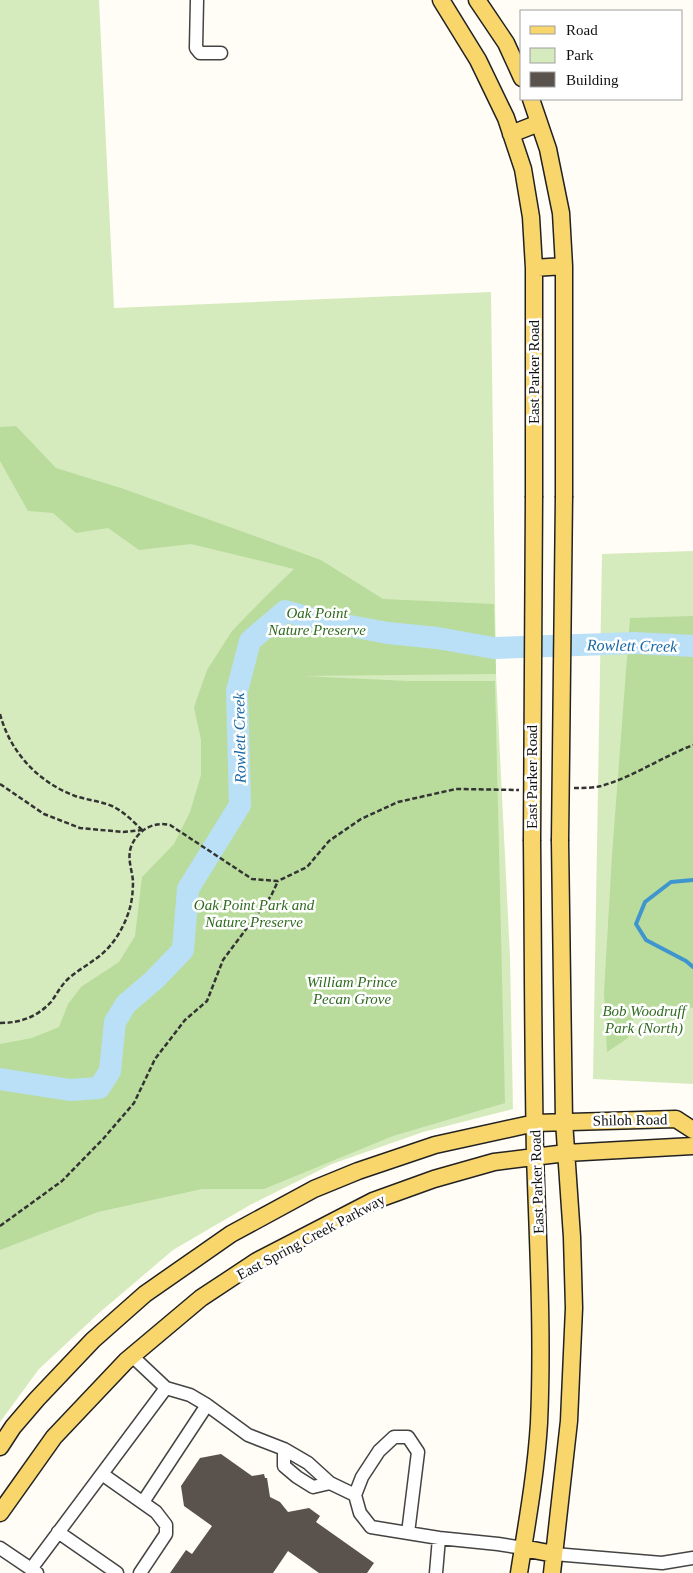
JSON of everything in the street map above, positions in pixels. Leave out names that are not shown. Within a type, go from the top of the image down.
[{"type":"main road","name":"East Parker Road","points":[[441,0],[478,60],[506,118],[523,169],[531,217],[534,268],[532,841],[535,1123],[540,1260],[540,1365],[539,1415],[533,1479],[520,1573]]},
{"type":"main road","points":[[478,0],[506,43],[520,74]]},
{"type":"main road","name":"East Parker Road","points":[[532,100],[548,149],[561,213],[564,266],[564,496],[560,841],[564,1121],[573,1261],[574,1308],[569,1421],[552,1573]]},
{"type":"main road","points":[[511,134],[539,123]]},
{"type":"main road","points":[[534,268],[564,266]]},
{"type":"main road","name":"Shiloh Road","points":[[564,1121],[676,1119],[693,1130]]},
{"type":"main road","points":[[0,1447],[19,1420],[93,1340],[145,1294],[231,1234],[314,1189],[358,1171],[435,1145],[535,1123],[564,1121]]},
{"type":"main road","name":"Shiloh Road","points":[[566,1153],[693,1146]]},
{"type":"main road","name":"East Spring Creek Parkway","points":[[0,1513],[54,1437],[132,1356],[201,1298],[257,1261],[373,1201],[434,1179],[494,1162],[566,1153]]},
{"type":"main road","points":[[523,1548],[554,1554]]},
{"type":"lane","points":[[197,0],[196,48],[200,53],[221,53]]},
{"type":"lane","points":[[132,1356],[166,1388],[190,1395],[248,1435],[284,1449],[308,1463],[330,1483],[355,1495]]},
{"type":"lane","points":[[0,1548],[34,1571],[58,1532],[166,1388]]},
{"type":"lane","points":[[143,1502],[208,1406]]},
{"type":"lane","points":[[408,1533],[418,1452],[408,1437],[394,1437],[379,1451],[362,1477],[355,1495],[360,1513],[371,1528],[439,1538],[523,1548]]},
{"type":"lane","points":[[284,1449],[284,1466],[297,1477],[313,1487],[330,1483]]},
{"type":"lane","points":[[297,1477],[308,1463]]},
{"type":"lane","points":[[102,1474],[156,1512],[166,1525],[166,1534],[140,1573]]},
{"type":"lane","points":[[58,1532],[117,1573]]},
{"type":"lane","points":[[436,1573],[439,1538]]},
{"type":"lane","points":[[554,1554],[662,1563],[693,1558]]},
{"type":"path","points":[[0,714],[14,746],[38,775],[65,792],[120,811],[142,830]]},
{"type":"path","points":[[573,788],[599,786],[622,779],[693,745]]},
{"type":"path","points":[[0,784],[44,814],[80,828],[123,832],[142,830],[150,826],[170,825],[252,878],[278,881],[307,867],[329,841],[361,819],[398,802],[456,789],[521,790]]},
{"type":"path","points":[[0,1024],[18,1022],[38,1013],[51,1001],[66,980],[95,960],[113,942],[122,928],[129,911],[132,881],[129,856],[131,848],[142,830]]},
{"type":"path","points":[[0,1226],[62,1181],[103,1139],[134,1103],[155,1059],[185,1020],[207,1001],[223,960],[271,896],[278,881]]},
{"type":"green space","name":"Oak Point Park and Nature Preserve","points":[[0,0],[99,0],[114,308],[491,292],[496,674],[510,957],[513,1109],[423,1132],[332,1164],[250,1205],[173,1250],[99,1313],[39,1369],[0,1422]]},
{"type":"green space","name":"William Prince Pecan Grove","points":[[16,426],[56,468],[124,489],[321,560],[383,599],[494,604],[496,674],[303,676],[408,681],[495,681],[505,1103],[393,1136],[264,1189],[202,1189],[98,1212],[0,1250],[0,1044],[32,1038],[59,1027],[68,1004],[81,987],[119,962],[135,936],[142,877],[174,844],[190,812],[201,775],[201,740],[194,707],[207,670],[232,631],[294,569],[191,544],[139,550],[108,528],[76,533],[53,513],[28,511],[0,461],[0,427]]},
{"type":"green space","name":"Bob Woodruff Park (North)","points":[[693,551],[693,1084],[593,1079],[602,554]]},
{"type":"green space","name":"Bob Woodruff Park (North)","points":[[693,616],[693,1008],[665,1005],[636,1010],[628,1038],[607,1052],[604,993],[612,855],[630,618]]},
{"type":"building","points":[[221,1454],[252,1476],[264,1474],[265,1478],[267,1478],[270,1497],[280,1502],[288,1512],[309,1508],[320,1516],[316,1522],[374,1563],[367,1573],[319,1573],[288,1551],[273,1573],[170,1573],[186,1550],[192,1554],[212,1526],[184,1506],[181,1486],[200,1458]]},
{"type":"waterway","name":"Rowlett Creek","points":[[0,1079],[70,1090],[99,1088],[110,1071],[115,1022],[126,1004],[154,980],[183,950],[188,889],[240,805],[237,691],[250,641],[285,611],[317,620],[388,633],[437,638],[494,648],[635,643],[693,646]]},
{"type":"waterway","points":[[693,880],[671,882],[645,902],[636,924],[646,940],[686,961],[693,967]]},
{"type":"park label","name":"Oak Point Nature Preserve","points":[[317,622]]}]
